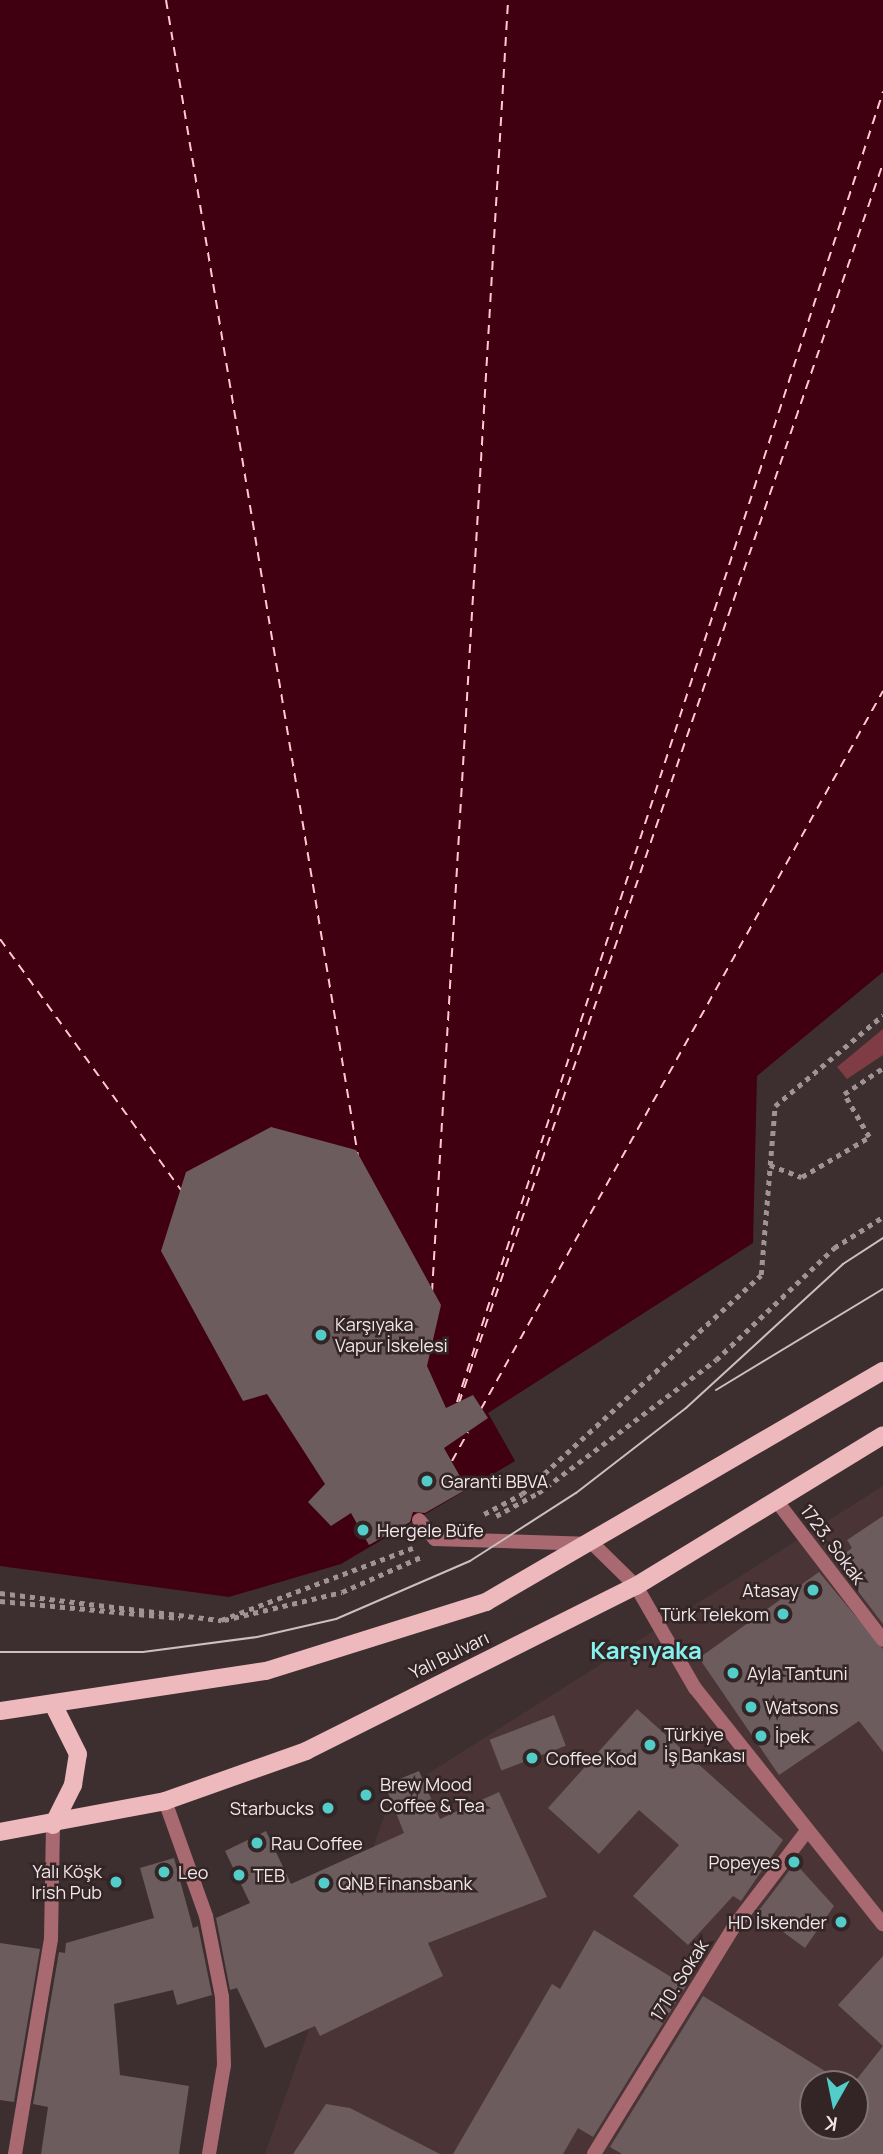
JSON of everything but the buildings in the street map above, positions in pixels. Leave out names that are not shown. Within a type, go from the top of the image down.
[{"type":"main road","name":"Yalı Bulvarı","points":[[0,1711],[54,1706],[266,1671],[377,1640],[486,1602],[593,1544],[883,1371]]},
{"type":"main road","name":"Yalı Bulvarı","points":[[0,1832],[53,1825],[165,1801],[306,1751],[636,1586],[779,1504],[883,1435]]},
{"type":"main road","points":[[53,1825],[73,1785],[78,1754],[54,1706]]},
{"type":"street","name":"1723. Sokak","points":[[779,1504],[883,1640]]},
{"type":"street","points":[[419,1520],[435,1539],[593,1544],[636,1586],[695,1688],[806,1832],[883,1924]]},
{"type":"street","points":[[165,1801],[206,1916],[222,1997],[224,2065],[209,2154]]},
{"type":"street","points":[[15,2154],[51,1939],[53,1825]]},
{"type":"street","name":"1710. Sokak","points":[[594,2154],[735,1925],[806,1832]]},
{"type":"path","points":[[478,1517],[522,1494],[761,1275],[775,1106],[883,1015]]},
{"type":"path","points":[[770,1166],[802,1177],[869,1137],[844,1094],[883,1068]]},
{"type":"path","points":[[0,1601],[221,1620],[342,1592],[452,1540],[537,1493],[716,1360],[834,1248],[883,1217]]},
{"type":"path","points":[[0,1593],[221,1620],[435,1539]]},
{"type":"shaded area","points":[[0,0],[883,0],[883,972],[757,1076],[753,1243],[488,1413],[515,1461],[341,1564],[229,1597],[0,1566]]},
{"type":"shaded area","points":[[883,1029],[883,1055],[847,1079],[837,1067]]},
{"type":"shaded area","points":[[883,1486],[883,2154],[265,2154],[391,1797]]},
{"type":"ferry route","points":[[166,0],[358,1156]]},
{"type":"ferry route","points":[[432,1292],[508,0]]},
{"type":"ferry route","points":[[457,1402],[883,92]]},
{"type":"ferry route","points":[[459,1403],[883,163]]},
{"type":"ferry route","points":[[481,1409],[883,691]]},
{"type":"ferry route","points":[[0,939],[182,1191]]},
{"type":"ferry route","points":[[452,1461],[468,1432]]},
{"type":"tram line","points":[[0,1652],[143,1652],[257,1637],[336,1619],[470,1561],[576,1493],[686,1408],[843,1264],[883,1238]]},
{"type":"tram line","points":[[716,1390],[883,1289]]},
{"type":"place","name":"Karşıyaka Vapur İskelesi","points":[[321,1335]]},
{"type":"place","name":"Garanti BBVA","points":[[427,1481]]},
{"type":"place","name":"Hergele Büfe","points":[[363,1530]]},
{"type":"place","name":"Atasay","points":[[813,1590]]},
{"type":"place","name":"Türk Telekom","points":[[783,1614]]},
{"type":"place","name":"Ayla Tantuni","points":[[733,1673]]},
{"type":"place","name":"Watsons","points":[[751,1707]]},
{"type":"place","name":"İpek","points":[[761,1736]]},
{"type":"place","name":"Türkiye İş Bankası","points":[[650,1745]]},
{"type":"place","name":"Coffee Kod","points":[[532,1758]]},
{"type":"place","name":"Brew Mood Coffee & Tea","points":[[366,1795]]},
{"type":"place","name":"Starbucks","points":[[328,1808]]},
{"type":"place","name":"Rau Coffee","points":[[257,1843]]},
{"type":"place","name":"Popeyes","points":[[794,1862]]},
{"type":"place","name":"Leo","points":[[164,1872]]},
{"type":"place","name":"TEB","points":[[239,1875]]},
{"type":"place","name":"Yalı Köşk Irish Pub","points":[[116,1882]]},
{"type":"place","name":"QNB Finansbank","points":[[324,1883]]},
{"type":"place","name":"HD İskender","points":[[841,1922]]},
{"type":"district","name":"Karşıyaka","points":[[646,1650]]}]
